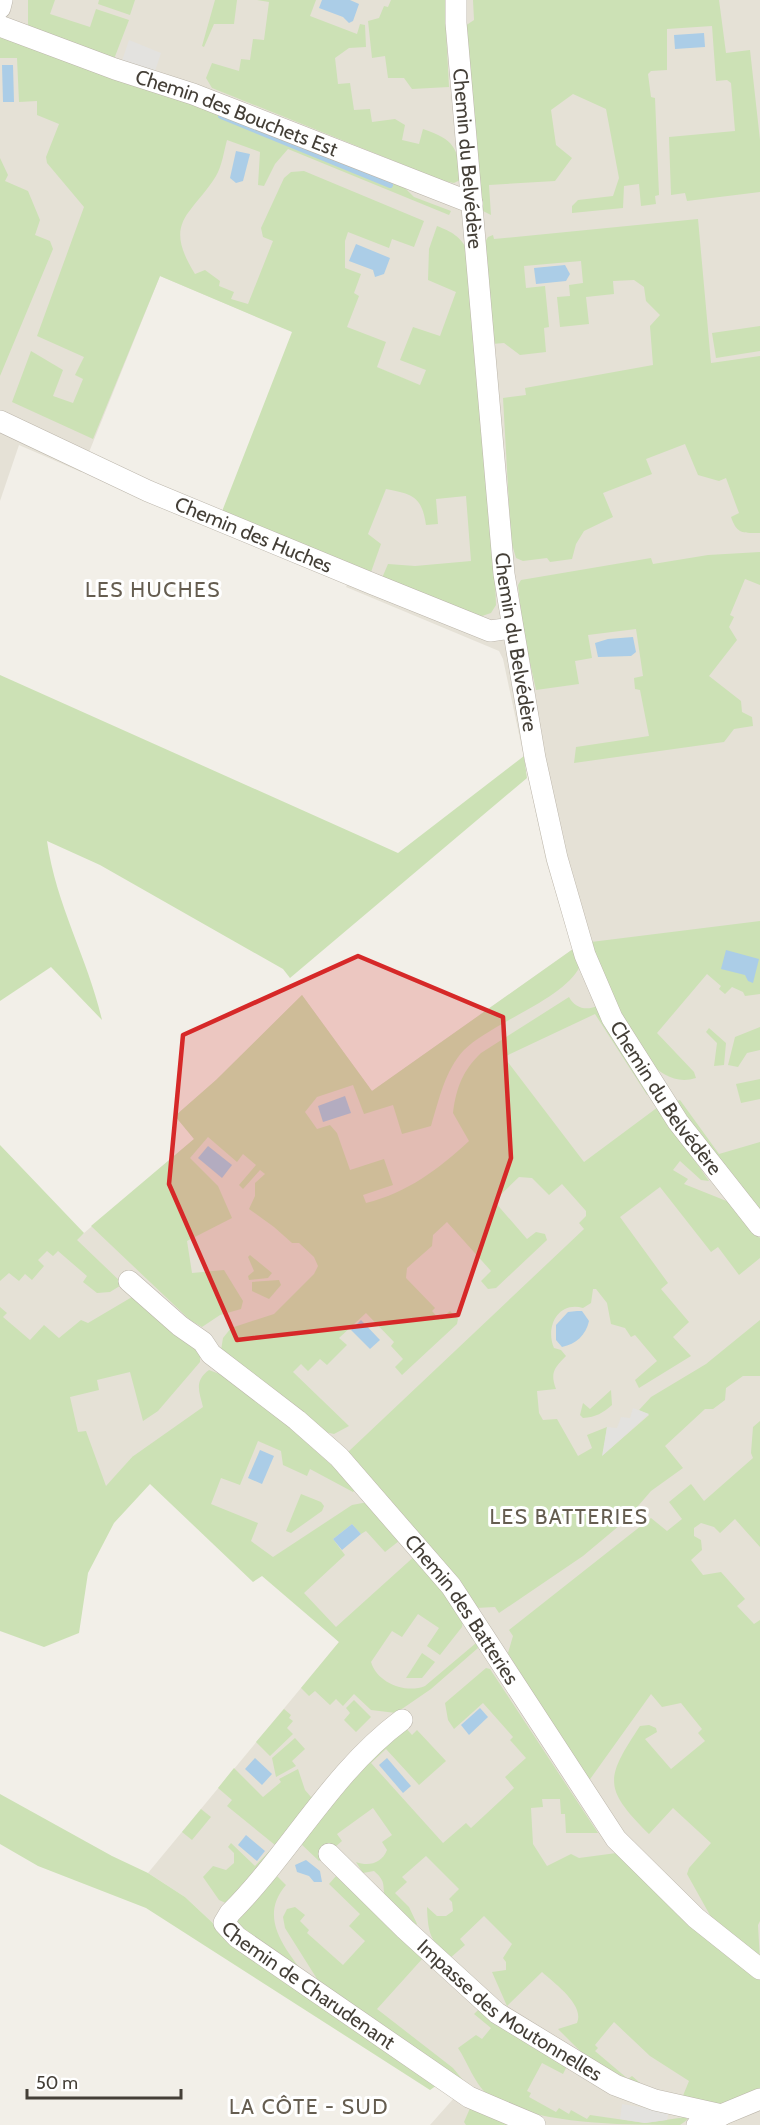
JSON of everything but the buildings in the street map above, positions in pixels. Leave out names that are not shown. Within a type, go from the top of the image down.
[{"type":"street","points":[[0,8],[2,0]]},
{"type":"street","name":"Chemin du Belvédère","points":[[456,0],[456,23],[504,574],[512,628],[557,858],[570,907],[598,988],[629,1046],[678,1122],[760,1226]]},
{"type":"street","name":"Chemin des Bouchets Est","points":[[0,26],[115,69],[193,94],[472,202]]},
{"type":"street","name":"Chemin des Huches","points":[[0,421],[148,491],[394,593],[490,631],[512,628]]},
{"type":"street","name":"Chemin des Batteries","points":[[129,1281],[180,1326],[203,1342],[211,1354],[297,1420],[339,1457],[451,1586],[616,1839],[696,1918],[760,1969]]},
{"type":"street","name":"Chemin de Charudenant","points":[[402,1720],[349,1767],[290,1845],[230,1913],[224,1923],[237,1937],[469,2097],[535,2125]]},
{"type":"street","name":"Impasse des Moutonnelles","points":[[329,1854],[397,1922],[497,2013],[615,2085],[655,2100],[722,2115]]},
{"type":"street","points":[[697,2125],[760,2099]]},
{"type":"highlighted area","points":[[358,956],[503,1017],[511,1158],[458,1315],[237,1340],[169,1184],[183,1035]]},
{"type":"shaded area","points":[[0,0],[760,0],[760,2125],[430,2125],[454,2098],[232,1941],[185,1897],[148,1873],[339,1642],[132,1457],[106,1487],[0,1454],[0,1224],[77,1239],[194,1139],[175,1116],[216,1080],[302,995],[372,1091],[573,949],[546,861],[503,659],[499,651],[346,587],[426,388],[160,276],[81,472],[19,445],[0,501]]},
{"type":"shaded area","points":[[129,40],[161,53],[152,80],[119,70]]},
{"type":"shaded area","points":[[633,1408],[649,1414],[602,1456],[607,1427],[617,1428],[621,1417],[630,1418]]},
{"type":"shaded area","points":[[622,2104],[669,2112],[667,2120],[645,2123],[620,2119]]},
{"type":"green space","points":[[28,0],[55,0],[50,14],[90,27],[96,9],[129,20],[114,59],[28,27]]},
{"type":"green space","points":[[99,0],[135,0],[130,15],[98,4]]},
{"type":"green space","points":[[215,0],[237,0],[234,24],[214,24],[204,47],[202,46]]},
{"type":"green space","points":[[257,0],[316,0],[310,16],[357,34],[360,24],[365,25],[366,47],[349,48],[335,58],[338,84],[350,83],[354,110],[370,109],[372,122],[395,119],[405,125],[402,140],[419,144],[423,129],[442,137],[453,146],[456,152],[462,179],[454,183],[444,181],[212,88],[206,78],[212,63],[239,71],[241,59],[250,60],[253,39],[264,40],[269,2]]},
{"type":"green space","points":[[391,0],[449,0],[450,8],[445,12],[449,87],[412,89],[404,78],[388,78],[385,56],[372,58],[368,21],[379,18],[384,6],[388,7]]},
{"type":"green space","points":[[473,0],[719,0],[726,53],[750,50],[760,140],[760,192],[687,201],[685,193],[671,195],[669,137],[735,131],[731,83],[727,80],[716,81],[712,26],[667,29],[667,70],[651,71],[648,74],[651,97],[655,98],[659,195],[655,196],[656,204],[641,206],[639,184],[624,186],[623,208],[572,213],[572,206],[578,200],[613,196],[619,178],[606,109],[573,94],[551,110],[556,145],[572,158],[555,181],[489,185],[491,215],[481,210],[465,26],[474,20]]},
{"type":"green space","points":[[0,37],[127,79],[399,182],[414,197],[451,211],[449,215],[288,149],[275,164],[264,186],[258,185],[260,152],[227,140],[216,176],[184,220],[181,242],[185,256],[195,274],[205,270],[220,281],[219,286],[234,292],[231,299],[248,304],[273,241],[263,237],[261,228],[284,178],[291,172],[304,171],[424,221],[414,247],[392,239],[389,248],[348,232],[345,241],[345,268],[361,274],[354,293],[359,296],[347,327],[386,342],[377,367],[420,385],[426,370],[400,360],[413,327],[440,336],[456,292],[428,280],[429,249],[437,226],[459,238],[468,251],[492,483],[496,605],[491,613],[479,617],[382,578],[388,564],[415,566],[471,561],[466,496],[436,499],[438,524],[426,525],[422,508],[415,498],[386,489],[368,534],[381,544],[371,572],[221,514],[292,332],[160,276],[93,439],[12,402],[31,351],[63,370],[53,396],[73,403],[83,379],[75,375],[84,357],[37,336],[84,207],[47,163],[46,157],[59,124],[37,115],[37,101],[19,102],[17,58],[0,58]]},
{"type":"green space","points":[[0,158],[8,175],[5,181],[28,191],[40,220],[35,235],[50,241],[53,249],[0,376]]},
{"type":"green space","points":[[698,219],[711,363],[760,356],[760,533],[738,530],[731,517],[739,513],[726,478],[719,481],[698,475],[685,444],[646,459],[652,474],[603,493],[613,517],[584,531],[576,544],[572,559],[550,562],[547,558],[523,561],[516,558],[511,541],[503,398],[526,395],[525,388],[653,365],[650,326],[660,315],[646,301],[644,287],[634,280],[613,281],[614,294],[586,297],[589,324],[560,327],[557,297],[570,296],[569,285],[583,283],[581,261],[524,266],[526,288],[545,286],[549,327],[544,328],[546,352],[520,355],[504,343],[492,344],[484,244],[488,237],[493,235],[494,239]]},
{"type":"green space","points":[[760,326],[760,351],[716,358],[712,333]]},
{"type":"green space","points":[[760,552],[760,585],[745,579],[730,615],[734,617],[729,627],[737,640],[709,676],[741,701],[742,712],[752,717],[753,726],[734,729],[724,742],[574,763],[576,747],[649,736],[640,690],[635,689],[634,678],[643,676],[636,629],[588,635],[592,658],[575,661],[579,684],[536,690],[523,631],[518,585],[521,580],[651,558],[653,564],[708,555]]},
{"type":"green space","points":[[0,675],[398,853],[524,756],[527,778],[290,978],[283,969],[100,865],[47,841],[57,887],[89,975],[102,1020],[51,967],[0,1001]]},
{"type":"green space","points":[[760,921],[760,994],[745,996],[743,992],[732,987],[725,994],[719,989],[721,986],[707,974],[657,1033],[694,1072],[696,1078],[676,1079],[658,1070],[642,1053],[628,1031],[591,942]]},
{"type":"green space","points":[[573,949],[580,966],[572,978],[544,1000],[476,1040],[457,1058],[443,1086],[431,1126],[402,1134],[393,1105],[364,1114],[353,1085],[317,1097],[305,1112],[317,1129],[330,1125],[337,1133],[350,1170],[384,1159],[393,1185],[363,1195],[366,1203],[395,1193],[422,1179],[469,1141],[453,1113],[461,1080],[475,1059],[569,997],[581,1008],[597,1006],[651,1092],[647,1095],[595,1014],[504,1057],[584,1162],[658,1107],[709,1181],[701,1180],[680,1161],[673,1170],[688,1179],[684,1184],[729,1202],[760,1238],[760,1258],[739,1275],[718,1247],[711,1252],[660,1187],[620,1217],[668,1283],[661,1289],[689,1322],[673,1337],[691,1356],[639,1388],[635,1380],[657,1361],[635,1335],[631,1337],[625,1328],[611,1324],[607,1303],[596,1289],[593,1289],[591,1303],[583,1308],[567,1308],[560,1312],[553,1324],[551,1332],[554,1348],[561,1350],[566,1356],[554,1371],[553,1379],[556,1389],[537,1391],[539,1413],[543,1420],[557,1419],[578,1456],[592,1448],[587,1435],[607,1427],[603,1455],[649,1415],[639,1410],[651,1397],[706,1364],[760,1320],[760,1376],[743,1376],[726,1388],[725,1400],[713,1409],[705,1409],[665,1446],[683,1468],[651,1491],[626,1520],[583,1556],[499,1613],[495,1607],[476,1608],[348,1452],[584,1229],[579,1223],[586,1216],[586,1211],[562,1184],[549,1195],[532,1178],[519,1177],[494,1201],[527,1239],[536,1232],[545,1234],[547,1240],[496,1288],[488,1289],[481,1281],[491,1271],[447,1222],[433,1235],[432,1246],[407,1268],[406,1278],[435,1308],[432,1311],[440,1320],[450,1311],[458,1319],[457,1324],[402,1375],[395,1367],[403,1359],[391,1346],[394,1342],[366,1313],[339,1338],[347,1345],[327,1365],[320,1359],[308,1371],[301,1364],[293,1372],[349,1426],[334,1434],[316,1430],[220,1356],[223,1338],[231,1328],[274,1314],[314,1274],[318,1266],[314,1257],[299,1243],[292,1243],[249,1209],[255,1196],[255,1183],[265,1174],[260,1170],[243,1189],[239,1185],[256,1165],[243,1154],[237,1162],[208,1137],[190,1158],[218,1186],[232,1218],[187,1241],[192,1273],[224,1270],[243,1301],[241,1309],[220,1315],[202,1327],[190,1320],[91,1226],[194,1139],[175,1116],[216,1080],[302,995],[372,1091]]},
{"type":"green space","points":[[760,1027],[760,1050],[747,1053],[738,1067],[728,1065],[735,1037]]},
{"type":"green space","points":[[709,1028],[726,1043],[724,1065],[714,1066],[717,1043],[706,1032]]},
{"type":"green space","points":[[760,1079],[760,1099],[741,1103],[736,1084]]},
{"type":"green space","points":[[680,1100],[719,1154],[760,1142],[760,1215],[717,1163],[677,1101]]},
{"type":"green space","points":[[0,1145],[84,1233],[77,1240],[123,1284],[110,1292],[97,1293],[83,1282],[87,1276],[58,1251],[53,1256],[47,1251],[38,1260],[44,1266],[32,1280],[25,1274],[19,1281],[9,1273],[0,1281]]},
{"type":"green space","points":[[250,1255],[272,1273],[268,1278],[249,1280],[248,1276],[254,1271],[248,1257]]},
{"type":"green space","points":[[279,1280],[281,1285],[269,1299],[252,1291],[252,1282]]},
{"type":"green space","points":[[132,1297],[200,1350],[200,1362],[158,1411],[143,1421],[130,1372],[97,1380],[99,1390],[70,1397],[78,1432],[86,1431],[106,1486],[132,1457],[203,1407],[199,1382],[209,1370],[238,1381],[357,1488],[353,1492],[310,1469],[307,1476],[283,1465],[281,1451],[258,1441],[240,1485],[221,1478],[211,1504],[258,1523],[251,1541],[273,1557],[352,1505],[368,1502],[399,1541],[385,1552],[366,1531],[361,1534],[352,1524],[333,1539],[345,1555],[304,1593],[336,1627],[417,1554],[463,1621],[462,1627],[440,1655],[427,1646],[439,1628],[418,1614],[402,1637],[392,1631],[371,1662],[379,1676],[393,1685],[409,1689],[417,1688],[425,1686],[476,1643],[478,1648],[431,1689],[396,1713],[371,1710],[354,1694],[343,1706],[336,1699],[330,1705],[315,1691],[309,1696],[301,1688],[339,1642],[262,1576],[253,1582],[150,1484],[114,1523],[88,1573],[79,1633],[44,1647],[0,1631],[0,1307],[7,1313],[3,1317],[30,1340],[44,1325],[59,1338],[81,1320],[88,1323]]},
{"type":"green space","points":[[611,1390],[612,1405],[609,1408],[592,1417],[583,1418],[580,1415],[583,1403],[590,1409]]},
{"type":"green space","points":[[760,1421],[760,1547],[735,1519],[720,1533],[714,1527],[701,1523],[694,1528],[694,1536],[701,1540],[702,1550],[691,1560],[703,1575],[721,1572],[745,1599],[737,1606],[754,1624],[760,1620],[760,1921],[758,1925],[760,1961],[716,1926],[687,1874],[689,1868],[711,1843],[673,1808],[649,1834],[623,1805],[617,1794],[614,1783],[615,1771],[640,1726],[649,1725],[656,1728],[657,1732],[645,1739],[671,1769],[705,1741],[698,1733],[702,1729],[681,1703],[662,1707],[651,1694],[588,1782],[508,1653],[513,1636],[509,1630],[651,1518],[667,1531],[682,1519],[669,1502],[691,1484],[704,1501],[753,1458],[751,1453],[753,1427]]},
{"type":"green space","points":[[301,1494],[321,1502],[324,1506],[322,1511],[291,1533],[286,1531]]},
{"type":"green space","points":[[422,1653],[435,1662],[422,1678],[406,1678]]},
{"type":"green space","points":[[486,1668],[490,1669],[598,1833],[566,1833],[565,1814],[561,1814],[560,1799],[542,1799],[543,1807],[531,1808],[533,1844],[547,1866],[571,1854],[579,1858],[624,1852],[760,1973],[760,2093],[729,2107],[682,2098],[689,2081],[650,2056],[614,2022],[595,2045],[598,2048],[595,2051],[628,2079],[592,2061],[590,2057],[588,2059],[558,2029],[577,2023],[577,2009],[567,1995],[542,1972],[507,2006],[492,1972],[506,1970],[506,1962],[503,1958],[512,1944],[484,1916],[460,1939],[465,1945],[449,1959],[431,1936],[427,1907],[437,1916],[446,1916],[453,1911],[452,1902],[449,1899],[459,1889],[426,1856],[402,1877],[407,1882],[395,1893],[409,1907],[417,1924],[414,1927],[388,1903],[383,1882],[378,1875],[374,1871],[363,1873],[356,1862],[370,1864],[382,1858],[387,1850],[382,1842],[392,1835],[373,1808],[337,1834],[342,1841],[319,1861],[299,1842],[338,1790],[404,1726],[412,1735],[417,1730],[446,1761],[419,1785],[386,1749],[371,1763],[443,1843],[466,1823],[471,1828],[514,1788],[505,1777],[526,1758],[510,1740],[513,1737],[483,1703],[454,1729],[448,1720],[445,1703]]},
{"type":"green space","points":[[354,1700],[371,1717],[356,1732],[344,1720],[350,1713],[346,1708]]},
{"type":"green space","points":[[284,1709],[291,1715],[289,1718],[293,1721],[287,1728],[293,1734],[270,1756],[256,1742]]},
{"type":"green space","points":[[295,1738],[305,1749],[292,1761],[296,1766],[276,1777],[272,1758]]},
{"type":"green space","points":[[234,1768],[263,1797],[281,1782],[279,1779],[298,1769],[305,1790],[311,1797],[328,1783],[228,1904],[219,1900],[203,1877],[213,1866],[226,1870],[234,1863],[234,1853],[228,1847],[231,1843],[255,1866],[275,1845],[227,1806],[232,1800],[218,1788]]},
{"type":"green space","points":[[0,1794],[112,1856],[148,1873],[185,1897],[232,1941],[440,2083],[430,2090],[146,1908],[38,1866],[0,1844]]},
{"type":"green space","points":[[201,1809],[211,1817],[192,1840],[182,1832]]},
{"type":"green space","points":[[274,1873],[286,1885],[278,1898],[274,1911],[275,1923],[285,1947],[309,1981],[236,1929],[235,1922]]},
{"type":"green space","points":[[336,1876],[423,1958],[377,2009],[453,2068],[467,2085],[324,1990],[285,1928],[283,1917],[287,1909],[295,1907],[305,1915],[300,1921],[309,1930],[307,1933],[343,1965],[365,1941],[349,1926],[360,1914],[329,1884]]},
{"type":"green space","points":[[480,2008],[530,2046],[567,2066],[563,2074],[542,2063],[527,2091],[531,2093],[529,2097],[556,2112],[559,2108],[569,2114],[571,2110],[587,2119],[590,2115],[645,2123],[686,2117],[687,2120],[680,2125],[633,2125],[580,2121],[553,2118],[506,2105],[483,2090],[458,2048],[476,2035],[482,2039],[491,2028],[474,2014]]},
{"type":"green space","points":[[632,2076],[646,2088],[628,2079]]},
{"type":"green space","points":[[471,2106],[520,2125],[466,2125],[464,2122]]},
{"type":"water","points":[[322,0],[350,0],[359,4],[353,21],[349,23],[343,17],[319,8]]},
{"type":"water","points":[[704,33],[705,47],[675,49],[674,35]]},
{"type":"water","points":[[2,65],[13,65],[14,102],[3,102]]},
{"type":"water","points":[[236,151],[250,154],[243,181],[236,183],[230,178]]},
{"type":"water","points":[[356,244],[390,258],[384,274],[375,277],[373,270],[349,261]]},
{"type":"water","points":[[565,265],[570,274],[566,281],[536,284],[534,268]]},
{"type":"water","points":[[633,637],[636,652],[631,656],[598,657],[595,643],[608,639]]},
{"type":"water","points":[[726,950],[759,959],[753,983],[748,981],[745,975],[721,969]]},
{"type":"water","points":[[345,1096],[351,1113],[323,1122],[318,1106]]},
{"type":"water","points":[[208,1146],[232,1165],[222,1178],[198,1158]]},
{"type":"water","points":[[582,1311],[589,1321],[588,1326],[580,1338],[562,1347],[556,1340],[556,1325],[568,1312]]},
{"type":"water","points":[[361,1320],[380,1340],[370,1349],[351,1330]]},
{"type":"water","points":[[260,1450],[274,1456],[262,1484],[248,1478]]},
{"type":"water","points":[[352,1524],[361,1534],[342,1550],[333,1539]]},
{"type":"water","points":[[480,1708],[488,1717],[469,1735],[461,1725]]},
{"type":"water","points":[[255,1758],[272,1774],[262,1785],[245,1769]]},
{"type":"water","points":[[387,1758],[411,1786],[403,1793],[379,1765]]},
{"type":"water","points":[[246,1835],[265,1851],[257,1861],[238,1845]]},
{"type":"water","points":[[306,1860],[320,1871],[322,1882],[314,1882],[309,1876],[297,1872],[295,1865]]},
{"type":"waterway","points":[[221,116],[390,185]]},
{"type":"district","name":"LES HUCHES","points":[[153,589]]},
{"type":"district","name":"LES BATTERIES","points":[[569,1516]]},
{"type":"district","name":"LA CÔTE - SUD","points":[[309,2106]]}]
